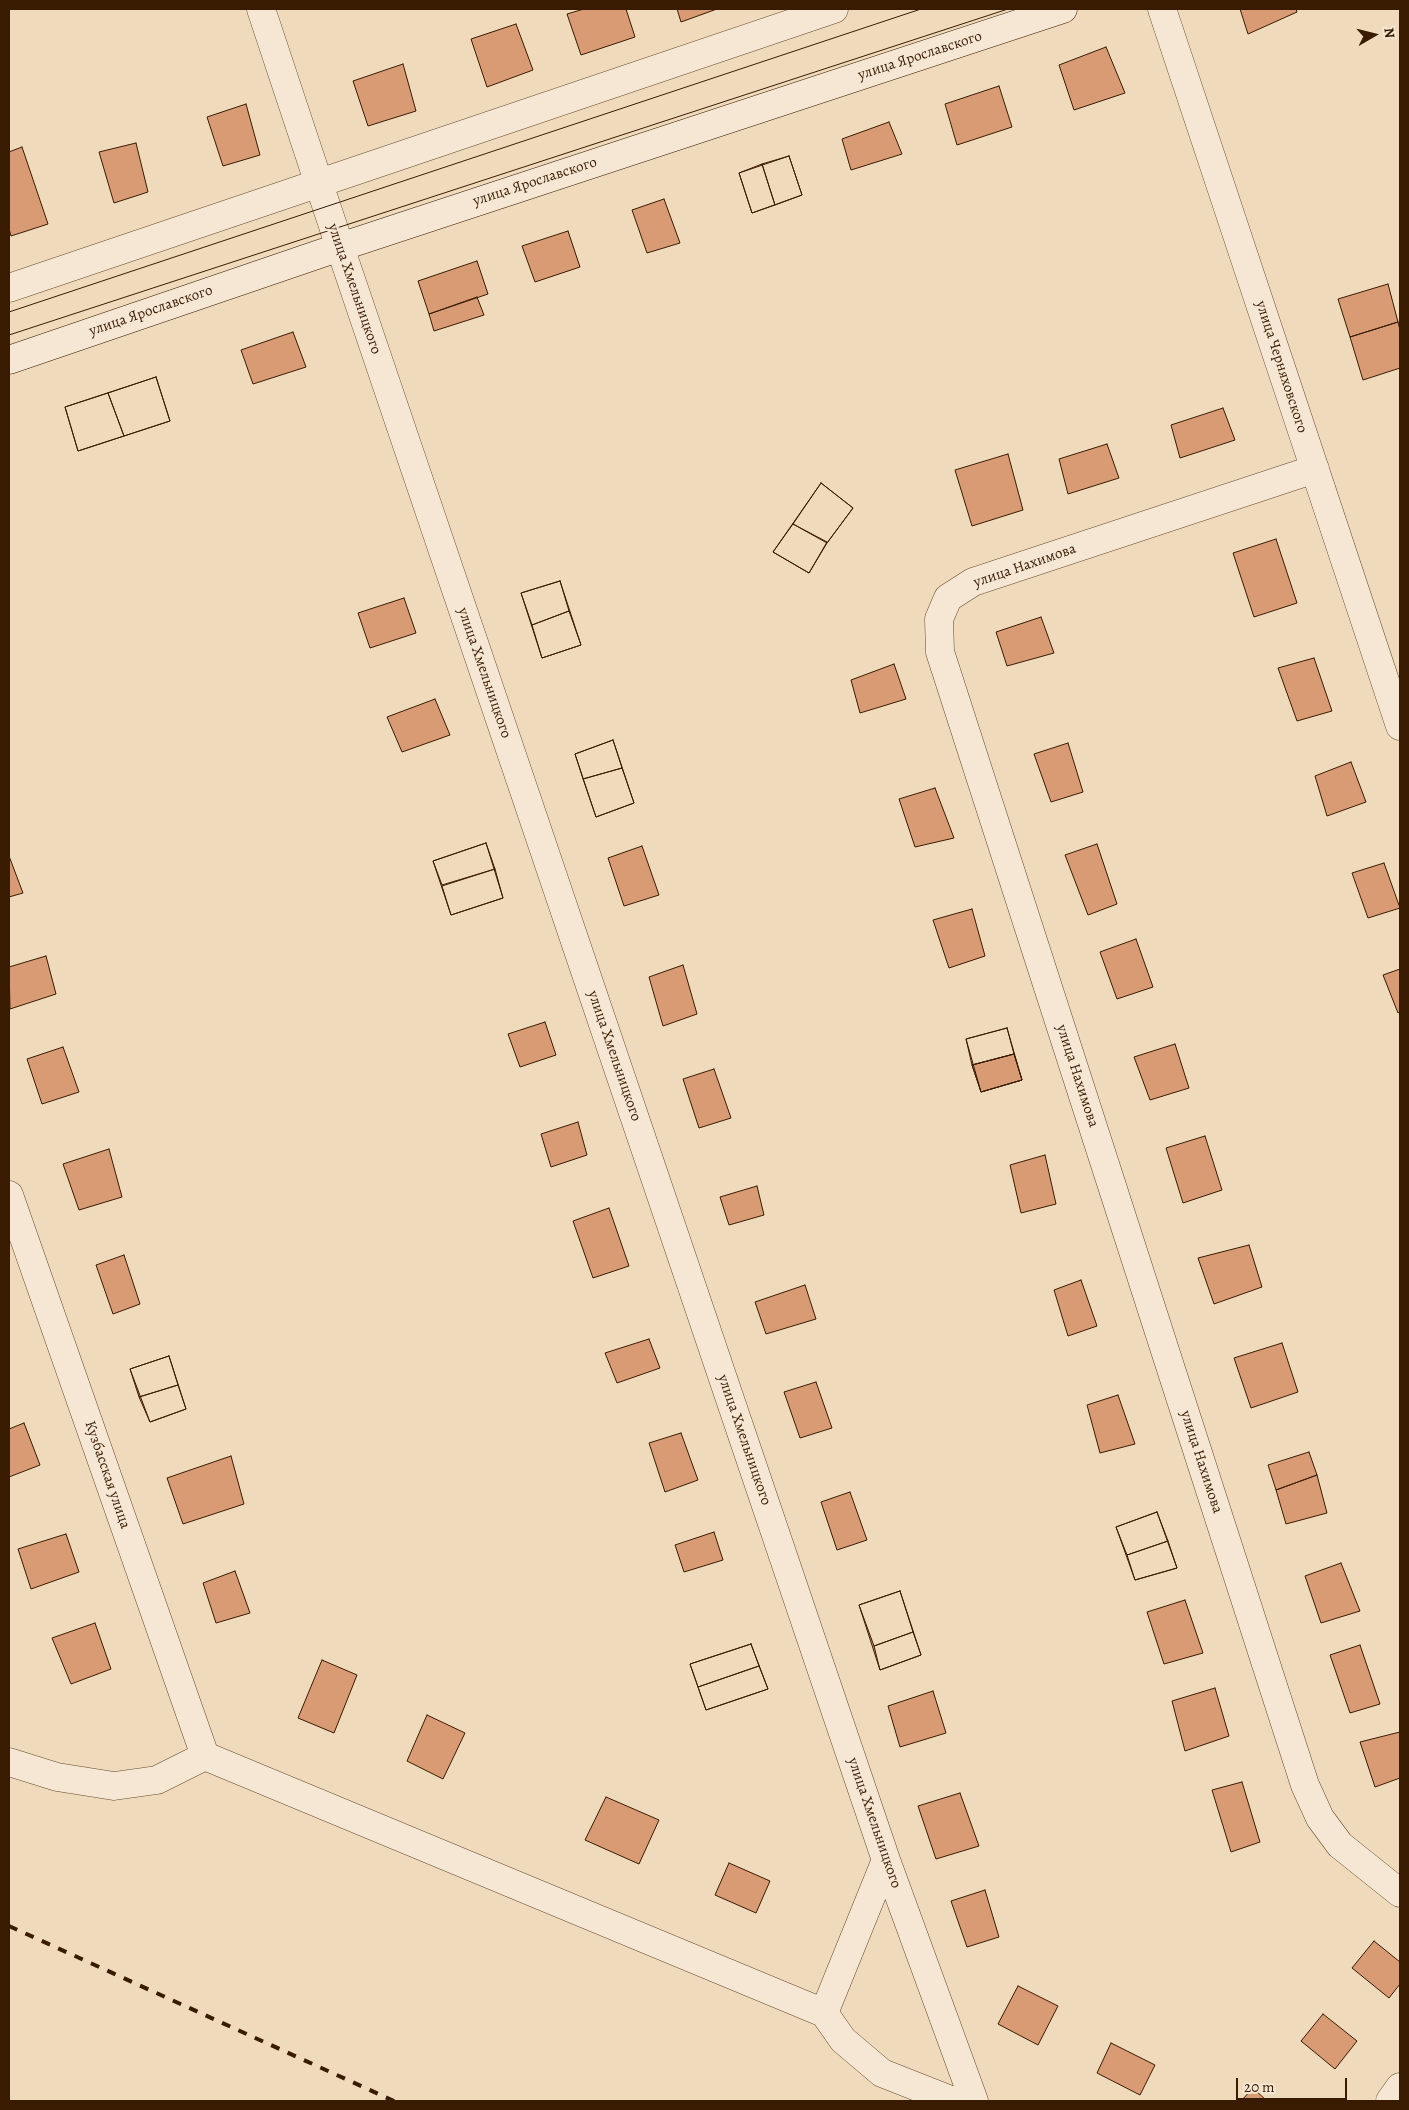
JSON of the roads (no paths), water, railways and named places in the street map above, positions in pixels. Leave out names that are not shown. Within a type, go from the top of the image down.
[{"type":"street","name":"улица Хмельницкого","points":[[261,9],[886,1860],[974,2101]]},
{"type":"street","points":[[9,288],[834,9]]},
{"type":"street","name":"улица Ярославского","points":[[9,360],[340,247],[1063,9]]},
{"type":"street","name":"улица Черняховского","points":[[1162,9],[1400,726]]},
{"type":"street","name":"улица Нахимова","points":[[1315,469],[973,582],[948,598],[939,618],[940,652],[1305,1784],[1320,1818],[1340,1845],[1400,1892]]},
{"type":"street","name":"Кузбасская улица","points":[[9,1195],[205,1756]]},
{"type":"street","points":[[9,1762],[57,1777],[114,1786],[157,1780],[205,1756],[824,2013],[843,2040],[882,2073],[953,2101]]},
{"type":"street","points":[[824,2013],[886,1860]]},
{"type":"street","points":[[1390,2101],[1400,2087]]},
{"type":"tram line","points":[[9,312],[921,9]]},
{"type":"tram line","points":[[9,335],[1008,9]]},
{"type":"railway","points":[[9,1926],[394,2101]]}]
